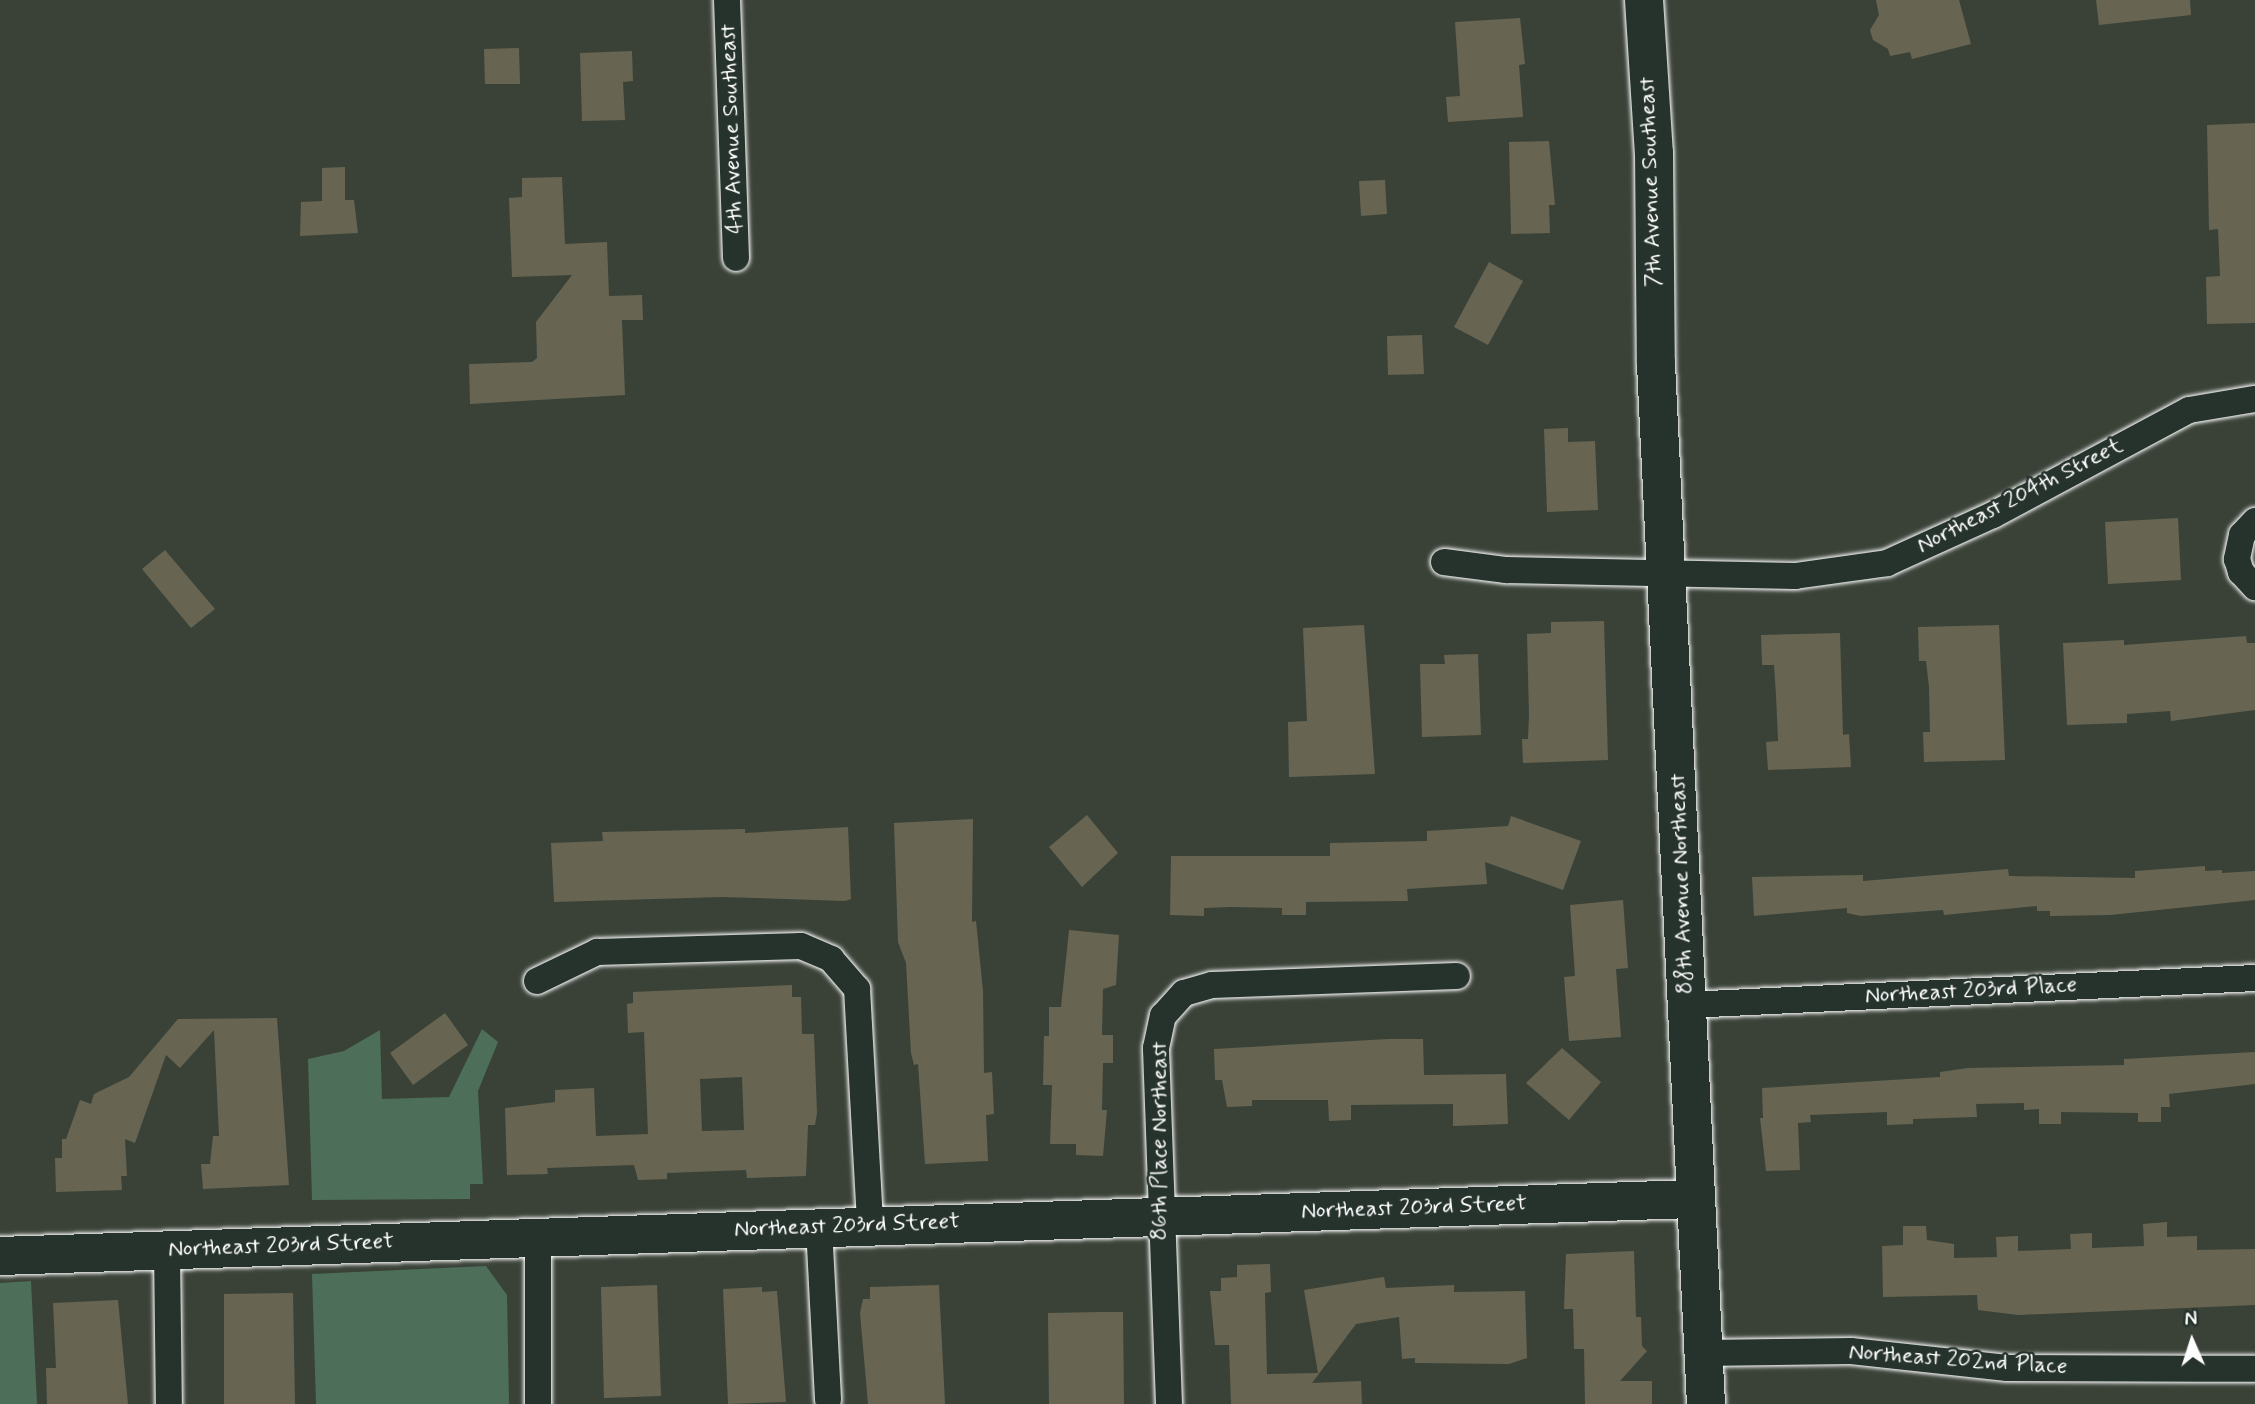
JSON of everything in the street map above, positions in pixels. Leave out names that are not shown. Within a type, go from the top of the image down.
[{"type":"street","name":"4th Avenue Southeast","points":[[727,0],[736,258]]},
{"type":"street","name":"7th Avenue Southeast","points":[[1644,0],[1654,153],[1656,364]]},
{"type":"street","name":"88th Avenue Northeast","points":[[1656,364],[1706,1404]]},
{"type":"street","name":"Northeast 204th Street","points":[[1444,562],[1506,570],[1795,576],[1887,564],[1993,515],[2189,410],[2255,399]]},
{"type":"street","points":[[2255,521],[2242,535],[2237,559],[2255,587]]},
{"type":"street","points":[[537,981],[597,952],[801,946],[831,960],[857,989],[870,1224]]},
{"type":"street","name":"86th Place Northeast","points":[[1169,1404],[1159,1215],[1156,1048],[1163,1016],[1184,993],[1212,985],[1457,976]]},
{"type":"street","name":"Northeast 203rd Place","points":[[1687,1005],[2255,978]]},
{"type":"street","name":"Northeast 203rd Street","points":[[0,1255],[870,1224],[1695,1199]]},
{"type":"street","points":[[819,1227],[828,1400]]},
{"type":"street","points":[[538,1237],[538,1404]]},
{"type":"street","points":[[167,1250],[169,1404]]},
{"type":"street","name":"Northeast 202nd Place","points":[[1703,1353],[1851,1351],[2007,1368],[2255,1369]]},
{"type":"green space","points":[[482,1029],[498,1042],[478,1091],[483,1184],[470,1184],[470,1199],[312,1200],[308,1059],[344,1051],[380,1030],[382,1099],[449,1097]]},
{"type":"green space","points":[[486,1266],[507,1295],[509,1404],[316,1404],[312,1274]]},
{"type":"green space","points":[[31,1281],[37,1404],[0,1404],[0,1283]]},
{"type":"building","points":[[1876,0],[1959,0],[1971,44],[1912,59],[1910,52],[1890,56],[1888,49],[1873,40],[1870,30],[1879,15]]},
{"type":"building","points":[[2096,0],[2190,0],[2191,15],[2099,25]]},
{"type":"building","points":[[1520,18],[1525,64],[1519,65],[1523,117],[1448,122],[1446,97],[1460,96],[1455,22]]},
{"type":"building","points":[[519,48],[520,84],[485,84],[484,49]]},
{"type":"building","points":[[632,51],[633,81],[623,82],[625,120],[582,121],[580,53]]},
{"type":"building","points":[[2255,123],[2255,323],[2207,324],[2206,277],[2220,276],[2218,229],[2209,230],[2207,125]]},
{"type":"building","points":[[1549,141],[1555,205],[1549,205],[1550,233],[1511,234],[1509,142]]},
{"type":"building","points":[[345,167],[345,200],[354,200],[358,233],[300,236],[301,202],[322,201],[322,168]]},
{"type":"building","points":[[562,177],[565,244],[607,242],[609,296],[642,295],[643,320],[622,320],[625,395],[470,404],[469,364],[532,362],[537,358],[536,322],[572,275],[512,277],[509,198],[522,197],[522,178]]},
{"type":"building","points":[[1385,180],[1387,214],[1361,216],[1359,181]]},
{"type":"building","points":[[1489,262],[1523,281],[1488,345],[1454,327]]},
{"type":"building","points":[[1422,335],[1424,374],[1388,375],[1387,336]]},
{"type":"building","points":[[1568,428],[1568,442],[1595,441],[1598,510],[1547,512],[1544,429]]},
{"type":"building","points":[[2178,518],[2181,580],[2108,584],[2105,522]]},
{"type":"building","points":[[165,550],[215,609],[191,628],[142,569]]},
{"type":"building","points":[[1604,621],[1608,760],[1523,763],[1522,739],[1528,739],[1529,715],[1527,634],[1551,633],[1551,622]]},
{"type":"building","points":[[1364,625],[1375,774],[1289,777],[1288,722],[1307,721],[1303,628]]},
{"type":"building","points":[[1999,625],[2005,760],[1924,762],[1923,732],[1930,732],[1929,687],[1926,661],[1919,661],[1918,627]]},
{"type":"building","points":[[1840,633],[1843,735],[1849,734],[1851,767],[1768,770],[1766,742],[1778,741],[1776,695],[1774,665],[1762,665],[1761,635]]},
{"type":"building","points":[[2246,636],[2247,643],[2255,643],[2255,710],[2171,721],[2170,711],[2127,714],[2127,723],[2067,725],[2063,643],[2124,640],[2124,645]]},
{"type":"building","points":[[1478,654],[1481,735],[1422,737],[1420,664],[1445,664],[1444,655]]},
{"type":"building","points":[[1087,815],[1118,853],[1082,887],[1049,847]]},
{"type":"building","points":[[1511,816],[1581,841],[1563,890],[1485,862],[1487,884],[1407,889],[1408,901],[1306,902],[1306,915],[1282,915],[1282,908],[1231,907],[1204,908],[1204,916],[1170,915],[1171,856],[1330,856],[1330,843],[1427,841],[1427,831],[1508,826]]},
{"type":"building","points":[[973,819],[972,922],[976,921],[983,991],[984,1073],[992,1072],[994,1114],[986,1115],[988,1161],[925,1164],[918,1064],[914,1065],[911,1053],[906,963],[898,942],[894,823]]},
{"type":"building","points":[[848,827],[851,899],[845,901],[722,897],[554,902],[551,843],[603,841],[602,832],[745,829],[745,833]]},
{"type":"building","points":[[2205,866],[2205,871],[2222,870],[2222,873],[2255,871],[2255,900],[2110,915],[2050,916],[2050,911],[2037,911],[2037,906],[1944,915],[1943,910],[1861,916],[1847,913],[1847,908],[1754,916],[1752,877],[1863,875],[1863,881],[2008,869],[2009,876],[2135,878],[2135,871]]},
{"type":"building","points":[[1623,900],[1628,968],[1616,969],[1621,1037],[1569,1041],[1564,977],[1575,976],[1570,905]]},
{"type":"building","points":[[1069,930],[1119,935],[1116,985],[1103,989],[1102,1035],[1113,1035],[1113,1063],[1103,1063],[1102,1110],[1107,1110],[1103,1156],[1076,1155],[1076,1144],[1050,1144],[1052,1085],[1043,1085],[1044,1036],[1049,1036],[1049,1007],[1061,1007]]},
{"type":"building","points":[[792,985],[792,997],[801,997],[802,1034],[814,1034],[817,1113],[815,1125],[808,1125],[806,1176],[747,1178],[746,1170],[667,1173],[667,1179],[638,1180],[634,1165],[547,1168],[548,1174],[507,1175],[505,1108],[555,1102],[555,1090],[594,1088],[596,1136],[648,1134],[644,1032],[628,1033],[627,1004],[633,1003],[633,992]],"holes":[[[742,1077],[744,1130],[702,1131],[700,1079]]]},
{"type":"building","points":[[445,1013],[468,1045],[413,1085],[390,1053]]},
{"type":"building","points":[[277,1018],[289,1185],[203,1189],[201,1164],[210,1164],[213,1136],[219,1136],[214,1030],[180,1068],[166,1055],[135,1143],[125,1139],[127,1176],[121,1176],[122,1190],[56,1192],[55,1158],[62,1158],[62,1139],[66,1139],[80,1100],[91,1104],[94,1094],[129,1077],[178,1019]]},
{"type":"building","points":[[1423,1039],[1424,1075],[1506,1074],[1508,1124],[1453,1126],[1453,1104],[1351,1105],[1351,1120],[1329,1121],[1328,1100],[1252,1100],[1252,1106],[1227,1107],[1222,1080],[1215,1080],[1214,1049]]},
{"type":"building","points":[[1562,1048],[1601,1082],[1569,1120],[1526,1083]]},
{"type":"building","points":[[2255,1052],[2255,1084],[2169,1094],[2170,1107],[2161,1107],[2161,1122],[2138,1122],[2138,1113],[2061,1112],[2061,1124],[2039,1124],[2039,1109],[2024,1110],[2024,1103],[1976,1104],[1977,1117],[1913,1119],[1913,1124],[1887,1125],[1887,1112],[1810,1115],[1811,1122],[1798,1123],[1800,1170],[1766,1171],[1760,1118],[1763,1118],[1762,1088],[1940,1077],[1940,1072],[1968,1068],[2124,1065],[2124,1059]]},
{"type":"building","points":[[2167,1222],[2167,1237],[2197,1236],[2197,1250],[2255,1249],[2255,1305],[2018,1315],[1978,1310],[1977,1295],[1883,1297],[1882,1246],[1903,1245],[1903,1226],[1926,1226],[1927,1240],[1954,1244],[1954,1258],[1997,1257],[1996,1237],[2018,1236],[2018,1251],[2071,1249],[2070,1234],[2092,1233],[2092,1248],[2144,1246],[2143,1224]]},
{"type":"building","points":[[1634,1251],[1636,1317],[1641,1317],[1642,1346],[1647,1351],[1620,1381],[1652,1381],[1652,1404],[1585,1404],[1584,1349],[1574,1349],[1573,1309],[1564,1309],[1566,1254]]},
{"type":"building","points":[[1270,1264],[1271,1292],[1265,1293],[1267,1374],[1318,1373],[1304,1290],[1384,1277],[1386,1288],[1454,1285],[1454,1292],[1525,1291],[1527,1358],[1509,1364],[1415,1363],[1415,1358],[1402,1359],[1399,1317],[1356,1324],[1312,1383],[1361,1381],[1362,1404],[1231,1404],[1229,1345],[1215,1345],[1210,1291],[1221,1291],[1221,1278],[1237,1277],[1237,1265]]},
{"type":"building","points":[[657,1285],[661,1396],[604,1398],[601,1287]]},
{"type":"building","points":[[939,1285],[945,1404],[868,1404],[860,1313],[863,1299],[870,1299],[870,1287]]},
{"type":"building","points":[[762,1287],[762,1292],[777,1291],[786,1402],[728,1404],[723,1289]]},
{"type":"building","points":[[293,1293],[295,1404],[224,1404],[224,1294]]},
{"type":"building","points":[[118,1300],[128,1404],[47,1404],[46,1368],[56,1368],[53,1303]]},
{"type":"building","points":[[1123,1312],[1124,1404],[1049,1404],[1048,1313]]}]
